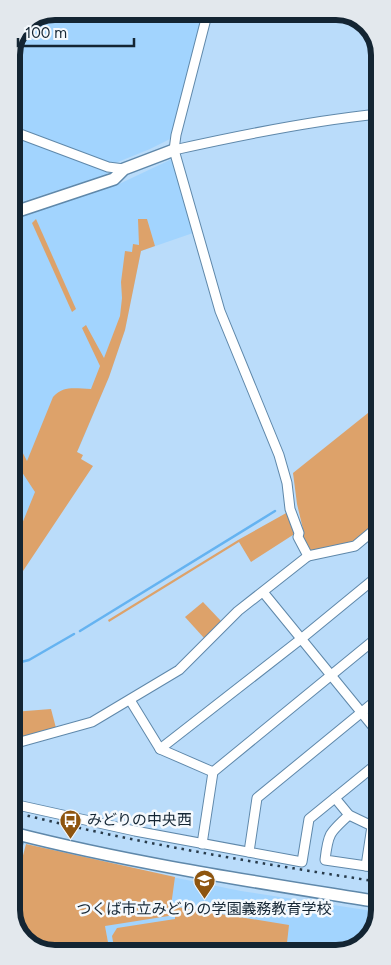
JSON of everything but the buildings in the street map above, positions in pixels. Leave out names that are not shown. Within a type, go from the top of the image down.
[{"type":"street","points":[[206,20],[174,150],[220,310],[279,456],[287,483],[290,509],[298,537],[308,556]]},
{"type":"street","points":[[20,210],[114,178],[124,169],[174,150],[298,125],[371,115]]},
{"type":"street","points":[[20,134],[101,165],[124,169]]},
{"type":"street","points":[[20,742],[92,722],[130,700],[179,670],[238,611],[308,556],[355,546],[371,533]]},
{"type":"street","points":[[160,749],[371,582]]},
{"type":"street","points":[[263,592],[371,724]]},
{"type":"street","points":[[202,844],[212,772],[371,643]]},
{"type":"street","points":[[130,700],[160,749],[212,772]]},
{"type":"street","points":[[249,852],[257,798],[371,705]]},
{"type":"street","points":[[20,805],[202,844],[302,862],[309,819],[371,769]]},
{"type":"street","points":[[335,798],[348,815],[371,826]]},
{"type":"street","points":[[348,815],[331,832],[328,838],[325,860],[371,867]]},
{"type":"street","points":[[366,866],[371,833]]},
{"type":"street","points":[[20,835],[214,876],[371,901]]},
{"type":"shaded area","points":[[51,20],[201,20],[170,139],[113,164],[20,128],[20,53],[27,34],[38,25]]},
{"type":"shaded area","points":[[20,139],[108,172],[107,174],[20,202]]},
{"type":"shaded area","points":[[172,159],[193,233],[141,251],[125,330],[109,377],[79,448],[47,504],[20,569],[20,216],[119,184]]},
{"type":"shaded area","points":[[36,219],[76,309],[72,312],[32,223]]},
{"type":"shaded area","points":[[138,219],[147,219],[155,246],[141,251],[125,330],[109,377],[77,452],[83,455],[81,459],[93,466],[20,576],[20,529],[35,492],[20,469],[20,447],[27,461],[53,397],[57,393],[66,389],[91,389],[100,366],[82,328],[86,325],[104,358],[120,316],[121,282],[125,251],[132,252],[133,244],[139,245]]},
{"type":"shaded area","points":[[371,411],[371,527],[353,542],[313,552],[307,546],[302,535],[304,533],[297,504],[293,473]]},
{"type":"shaded area","points":[[288,512],[296,533],[251,562],[239,542],[109,622],[108,620],[238,540]]},
{"type":"shaded area","points":[[203,602],[221,621],[204,638],[185,617]]},
{"type":"shaded area","points":[[51,709],[56,728],[20,739],[20,711]]},
{"type":"shaded area","points":[[26,844],[175,877],[171,906],[289,925],[287,945],[114,945],[112,936],[117,928],[175,919],[175,915],[105,926],[109,945],[46,944],[34,938],[27,931],[22,921],[20,910],[20,867]]},
{"type":"shaded area","name":"つくば市立みどりの学園義務教育学校","points":[[113,865],[241,891],[371,911],[371,914],[364,931],[357,938],[347,943],[336,945],[109,945],[102,910]]},
{"type":"waterway","points":[[80,631],[275,511]]},
{"type":"waterway","points":[[20,662],[29,660],[74,634]]},
{"type":"railway","points":[[20,814],[150,843],[371,881]]},
{"type":"place","name":"みどりの中央西","points":[[71,839]]},
{"type":"place","name":"つくば市立みどりの学園義務教育学校","points":[[204,900]]}]
